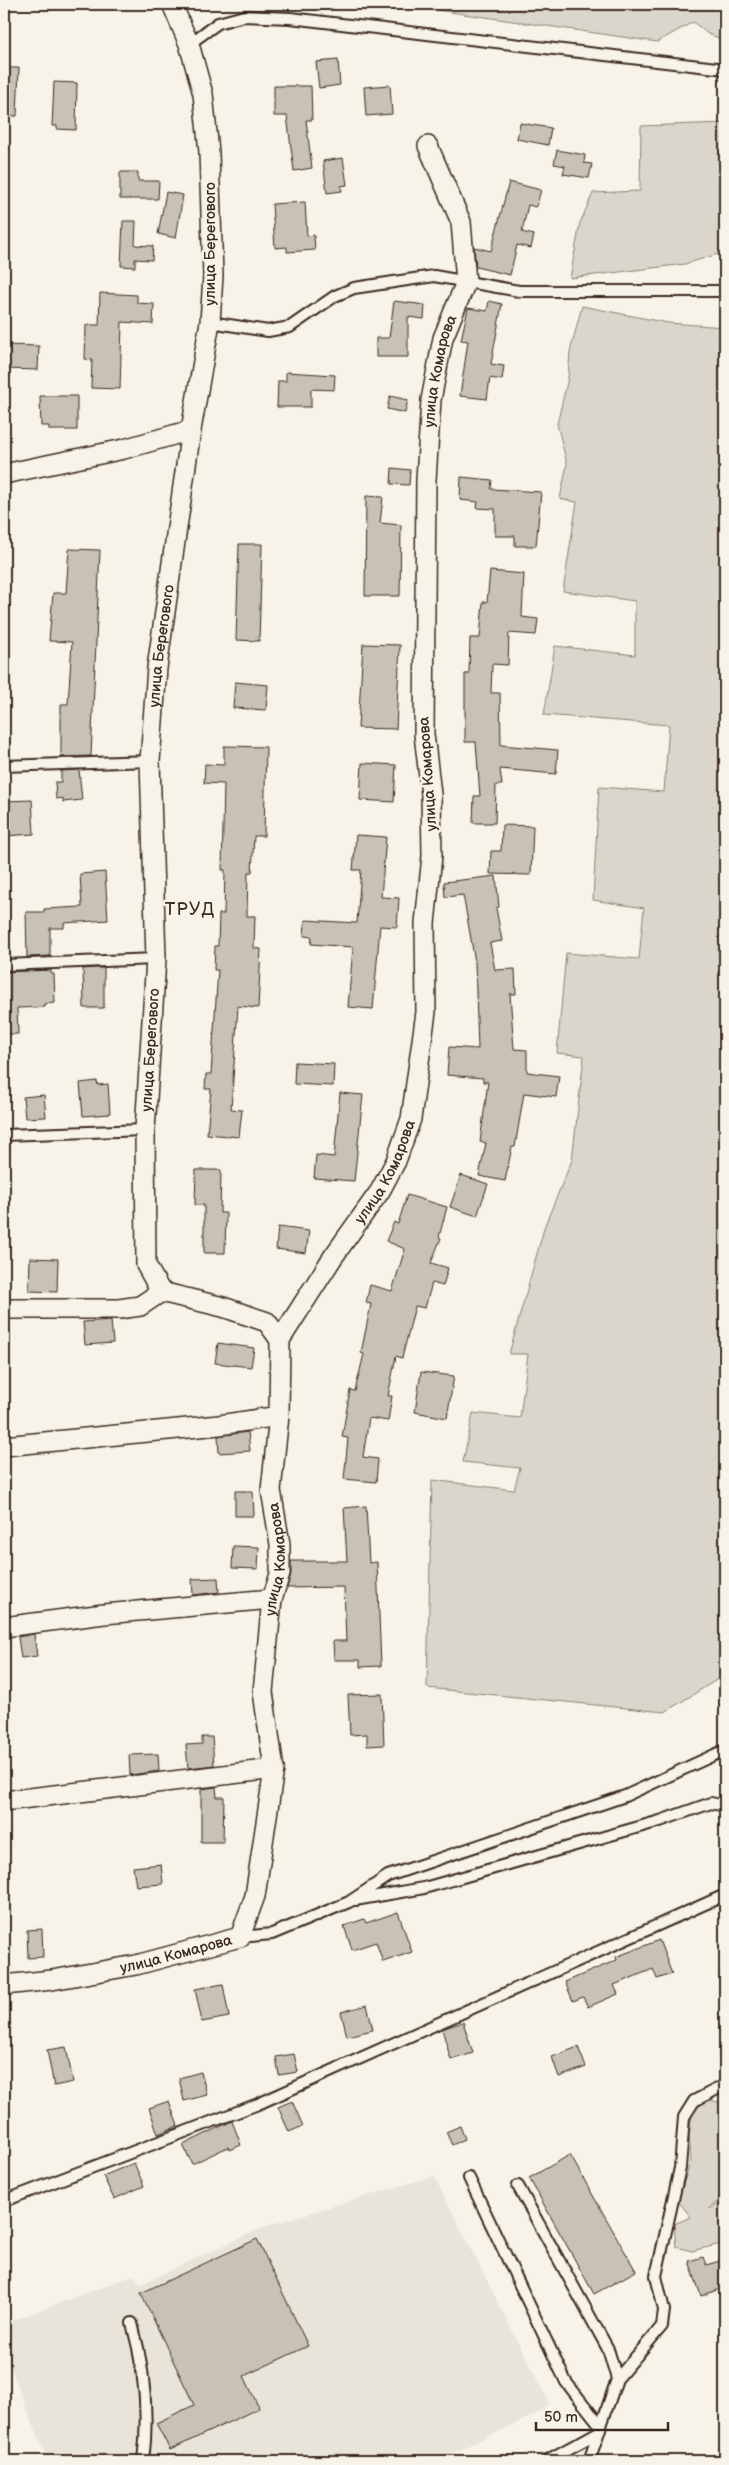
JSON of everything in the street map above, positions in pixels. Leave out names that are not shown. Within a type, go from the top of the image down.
[{"type":"street","name":"улица Берегового","points":[[161,1292],[146,1265],[145,1130],[156,959],[150,761],[157,668],[210,322],[212,276],[209,152],[203,94],[189,44],[172,4]]},
{"type":"street","name":"улица Комарова","points":[[4,1985],[52,1980],[136,1965],[240,1937],[255,1896],[274,1769],[263,1692],[272,1599],[280,1574],[280,1544],[271,1490],[279,1416],[280,1340],[333,1257],[380,1191],[396,1161],[411,1119],[426,1012],[425,923],[432,856],[431,794],[424,734],[426,480],[431,400],[444,338],[466,282],[461,222],[428,146]]},
{"type":"street","points":[[4,474],[124,449],[192,430]]},
{"type":"street","points":[[4,1310],[119,1309],[140,1306],[161,1292],[223,1307],[267,1322],[280,1340]]},
{"type":"street","points":[[4,1446],[219,1425],[279,1416]]},
{"type":"street","points":[[4,1627],[104,1614],[272,1599]]},
{"type":"street","points":[[4,1801],[274,1769]]},
{"type":"lane","points":[[189,44],[218,23],[244,16],[290,18],[725,69]]},
{"type":"lane","points":[[210,322],[268,331],[290,327],[335,296],[354,288],[434,276],[519,292],[725,291]]},
{"type":"lane","points":[[4,766],[150,761]]},
{"type":"lane","points":[[4,965],[156,959]]},
{"type":"lane","points":[[4,1135],[145,1130]]},
{"type":"lane","points":[[240,1937],[272,1934],[349,1902],[388,1876],[625,1796],[725,1750]]},
{"type":"lane","points":[[349,1902],[424,1888],[660,1821],[711,1803],[725,1806]]},
{"type":"lane","points":[[4,2201],[258,2104],[725,1895]]},
{"type":"lane","points":[[589,2461],[617,2379],[662,2326],[664,2310],[656,2276],[680,2168],[684,2117],[694,2101],[725,2085]]},
{"type":"lane","points":[[469,2178],[566,2382],[599,2429]]},
{"type":"lane","points":[[518,2186],[608,2349],[617,2379]]},
{"type":"lane","points":[[132,2323],[141,2354],[146,2438],[144,2461]]},
{"type":"lane","points":[[546,2461],[599,2429]]},
{"type":"shaded area","points":[[395,4],[725,4],[725,40],[708,34],[693,22],[657,42]]},
{"type":"shaded area","points":[[725,123],[725,252],[685,264],[570,278],[580,223],[593,193],[640,191],[641,126]]},
{"type":"shaded area","points":[[582,306],[668,323],[725,327],[725,1670],[718,1679],[665,1712],[427,1688],[432,1480],[514,1490],[520,1468],[463,1462],[473,1413],[520,1418],[528,1354],[509,1354],[545,1225],[572,1160],[584,1056],[557,1053],[566,953],[639,959],[644,908],[593,900],[599,787],[664,792],[669,725],[544,715],[555,646],[635,655],[635,601],[563,591],[577,502],[560,499],[567,464],[557,424],[568,378],[570,352]]},
{"type":"shaded area","points":[[707,2099],[725,2104],[725,2196],[708,2209],[725,2202],[725,2243],[692,2251],[676,2247],[674,2224],[691,2217],[678,2201],[691,2160],[689,2135],[692,2113]]},
{"type":"shaded area","points":[[434,2176],[549,2403],[538,2413],[436,2461],[48,2461],[4,2352],[4,2324],[134,2275],[141,2284],[266,2226]]},
{"type":"building","points":[[338,60],[340,85],[319,88],[316,62]]},
{"type":"building","points":[[4,68],[19,68],[17,116],[4,116]]},
{"type":"building","points":[[54,82],[77,83],[76,130],[57,129],[57,126],[52,126]]},
{"type":"building","points":[[390,85],[392,114],[366,116],[364,87]]},
{"type":"building","points":[[274,86],[311,86],[312,120],[306,120],[312,168],[294,171],[287,116],[274,116]]},
{"type":"building","points":[[520,123],[551,128],[548,145],[517,139]]},
{"type":"building","points":[[557,150],[585,155],[584,163],[592,164],[589,178],[563,174],[565,166],[554,164]]},
{"type":"building","points":[[343,158],[347,185],[341,186],[342,191],[327,193],[323,161]]},
{"type":"building","points":[[120,172],[138,172],[138,181],[159,181],[158,199],[120,199]]},
{"type":"building","points":[[509,182],[541,190],[536,207],[528,205],[522,232],[534,235],[531,248],[517,245],[510,275],[476,267],[474,247],[491,251]]},
{"type":"building","points":[[166,192],[183,195],[176,238],[158,234]]},
{"type":"building","points":[[305,202],[307,236],[314,235],[315,250],[287,252],[287,247],[275,248],[272,204]]},
{"type":"building","points":[[123,221],[136,221],[135,245],[153,246],[152,260],[135,259],[135,267],[121,266]]},
{"type":"building","points":[[100,293],[137,295],[137,303],[154,304],[153,324],[122,322],[120,389],[91,388],[92,360],[85,359],[86,325],[99,325]]},
{"type":"building","points":[[394,301],[425,305],[424,319],[408,317],[408,357],[376,357],[376,338],[389,338]]},
{"type":"building","points":[[489,301],[502,304],[491,364],[504,366],[502,380],[490,378],[487,399],[460,396],[468,341],[461,340],[468,308],[487,311]]},
{"type":"building","points":[[4,345],[39,346],[38,370],[4,369]]},
{"type":"building","points":[[286,372],[335,375],[334,390],[311,389],[311,407],[277,407],[278,381],[286,381]]},
{"type":"building","points":[[40,396],[77,396],[77,430],[49,430],[49,426],[41,426]]},
{"type":"building","points":[[390,396],[408,400],[405,413],[387,409]]},
{"type":"building","points":[[392,468],[410,470],[409,485],[391,484]]},
{"type":"building","points":[[461,477],[492,480],[491,489],[541,492],[536,546],[515,546],[515,536],[495,536],[495,509],[477,508],[478,502],[460,500]]},
{"type":"building","points":[[366,496],[383,497],[380,523],[401,525],[400,596],[365,596]]},
{"type":"building","points":[[239,544],[262,544],[259,641],[236,640]]},
{"type":"building","points":[[69,549],[100,550],[91,756],[61,757],[61,704],[68,704],[72,642],[49,641],[53,593],[66,593]]},
{"type":"building","points":[[490,571],[524,574],[522,617],[538,619],[536,635],[509,633],[508,665],[492,664],[491,693],[500,693],[501,745],[558,750],[556,774],[500,769],[502,785],[496,785],[495,823],[473,823],[474,796],[480,796],[476,742],[465,742],[465,674],[469,674],[470,638],[480,638],[483,602],[487,602]]},
{"type":"building","points":[[363,644],[400,645],[396,729],[358,728]]},
{"type":"building","points":[[235,682],[268,685],[266,710],[233,708]]},
{"type":"building","points":[[224,746],[266,747],[264,836],[254,836],[252,872],[248,872],[247,916],[255,916],[254,948],[261,949],[258,1008],[238,1006],[231,1109],[242,1110],[239,1137],[207,1134],[211,1089],[205,1089],[206,1074],[211,1074],[218,970],[214,970],[215,946],[218,946],[219,914],[224,914],[225,870],[222,870],[224,784],[204,783],[205,764],[224,765]]},
{"type":"building","points":[[362,763],[396,765],[394,802],[360,800]]},
{"type":"building","points":[[79,770],[82,800],[63,802],[63,798],[56,799],[55,782],[61,782],[61,771]]},
{"type":"building","points":[[32,800],[34,834],[4,836],[4,801]]},
{"type":"building","points":[[502,825],[533,826],[531,875],[490,874],[491,851],[501,851]]},
{"type":"building","points":[[356,835],[386,837],[381,897],[399,898],[397,927],[380,926],[373,1009],[348,1007],[353,947],[311,944],[312,937],[304,936],[305,920],[357,923],[361,870],[353,870]]},
{"type":"building","points":[[105,872],[108,920],[64,923],[64,928],[50,928],[50,956],[27,957],[26,912],[44,912],[44,909],[82,907],[80,874]]},
{"type":"building","points":[[496,876],[499,907],[496,908],[502,941],[490,943],[495,970],[515,969],[516,994],[510,994],[514,1049],[527,1050],[527,1072],[559,1076],[556,1097],[524,1093],[515,1147],[512,1147],[505,1181],[479,1176],[486,1143],[480,1142],[488,1082],[483,1082],[483,1078],[447,1075],[449,1047],[478,1049],[475,962],[463,895],[445,897],[444,882]]},
{"type":"building","points":[[104,968],[104,1008],[84,1008],[83,969]]},
{"type":"building","points":[[51,970],[51,974],[54,974],[55,1003],[44,1004],[45,1007],[17,1008],[18,1034],[4,1034],[4,972]]},
{"type":"building","points":[[295,1062],[334,1064],[333,1086],[294,1084]]},
{"type":"building","points":[[97,1081],[98,1085],[108,1084],[110,1114],[83,1116],[80,1083]]},
{"type":"building","points":[[340,1093],[363,1095],[354,1181],[314,1178],[316,1155],[334,1157]]},
{"type":"building","points":[[44,1095],[46,1117],[25,1118],[23,1097]]},
{"type":"building","points":[[196,1170],[221,1170],[220,1213],[226,1213],[225,1253],[204,1253],[204,1205],[195,1205]]},
{"type":"building","points":[[461,1175],[488,1184],[477,1216],[450,1207]]},
{"type":"building","points":[[407,1195],[447,1207],[439,1237],[441,1238],[431,1263],[448,1268],[443,1286],[432,1283],[425,1308],[415,1306],[402,1358],[396,1356],[388,1396],[392,1396],[388,1421],[369,1418],[363,1457],[378,1459],[376,1482],[344,1479],[348,1438],[342,1437],[350,1390],[355,1391],[364,1354],[361,1353],[371,1304],[366,1303],[370,1285],[392,1291],[405,1249],[386,1241],[394,1222],[398,1224]]},
{"type":"building","points":[[278,1227],[309,1231],[306,1253],[276,1249]]},
{"type":"building","points":[[30,1258],[58,1259],[57,1292],[29,1291]]},
{"type":"building","points":[[111,1320],[113,1343],[85,1345],[83,1322]]},
{"type":"building","points":[[218,1343],[254,1348],[251,1367],[215,1363]]},
{"type":"building","points":[[421,1372],[454,1376],[447,1418],[415,1412]]},
{"type":"building","points":[[248,1432],[250,1451],[219,1453],[218,1436]]},
{"type":"building","points":[[235,1491],[253,1491],[254,1516],[235,1516]]},
{"type":"building","points":[[366,1506],[369,1563],[377,1562],[381,1666],[360,1667],[360,1660],[334,1660],[333,1641],[346,1641],[344,1587],[287,1588],[291,1574],[291,1561],[347,1561],[344,1508]]},
{"type":"building","points":[[233,1546],[259,1547],[258,1569],[232,1568]]},
{"type":"building","points":[[218,1578],[219,1592],[193,1595],[192,1579]]},
{"type":"building","points":[[34,1634],[37,1656],[21,1658],[18,1637]]},
{"type":"building","points":[[382,1694],[384,1745],[367,1746],[367,1734],[350,1735],[348,1695]]},
{"type":"building","points":[[202,1737],[212,1737],[214,1765],[188,1768],[186,1745],[202,1744]]},
{"type":"building","points":[[158,1754],[159,1771],[130,1775],[129,1755]]},
{"type":"building","points":[[216,1787],[217,1797],[224,1797],[223,1842],[201,1842],[201,1789]]},
{"type":"building","points":[[161,1864],[163,1884],[136,1886],[133,1867]]},
{"type":"building","points":[[398,1912],[412,1952],[383,1962],[376,1942],[352,1950],[344,1926],[364,1919],[366,1923]]},
{"type":"building","points":[[42,1929],[43,1957],[28,1958],[27,1930]]},
{"type":"building","points":[[659,1940],[672,1974],[657,1979],[653,1969],[614,1985],[618,1994],[588,2007],[583,1997],[573,2001],[565,1982],[617,1960],[616,1957]]},
{"type":"building","points":[[223,1984],[229,2017],[202,2022],[195,1989]]},
{"type":"building","points":[[367,2005],[373,2030],[347,2036],[341,2012]]},
{"type":"building","points":[[463,2022],[473,2053],[451,2060],[442,2029]]},
{"type":"building","points":[[66,2047],[73,2082],[54,2086],[47,2050]]},
{"type":"building","points":[[578,2047],[586,2067],[559,2077],[552,2057]]},
{"type":"building","points":[[294,2054],[298,2072],[279,2075],[276,2057]]},
{"type":"building","points":[[201,2072],[207,2095],[184,2101],[179,2078]]},
{"type":"building","points":[[169,2101],[178,2126],[158,2134],[149,2108]]},
{"type":"building","points":[[292,2101],[303,2126],[289,2132],[278,2107]]},
{"type":"building","points":[[232,2121],[241,2145],[229,2150],[228,2147],[192,2164],[183,2145]]},
{"type":"building","points":[[460,2126],[465,2139],[452,2145],[446,2132]]},
{"type":"building","points":[[570,2155],[636,2271],[594,2294],[529,2178]]},
{"type":"building","points":[[134,2163],[144,2186],[114,2199],[103,2176]]},
{"type":"building","points":[[257,2239],[308,2346],[244,2376],[259,2408],[170,2450],[156,2423],[194,2405],[141,2293]]},
{"type":"building","points":[[703,2257],[706,2265],[720,2261],[725,2276],[725,2287],[701,2296],[689,2261]]},
{"type":"district","name":"ТРУД","points":[[190,909]]}]
